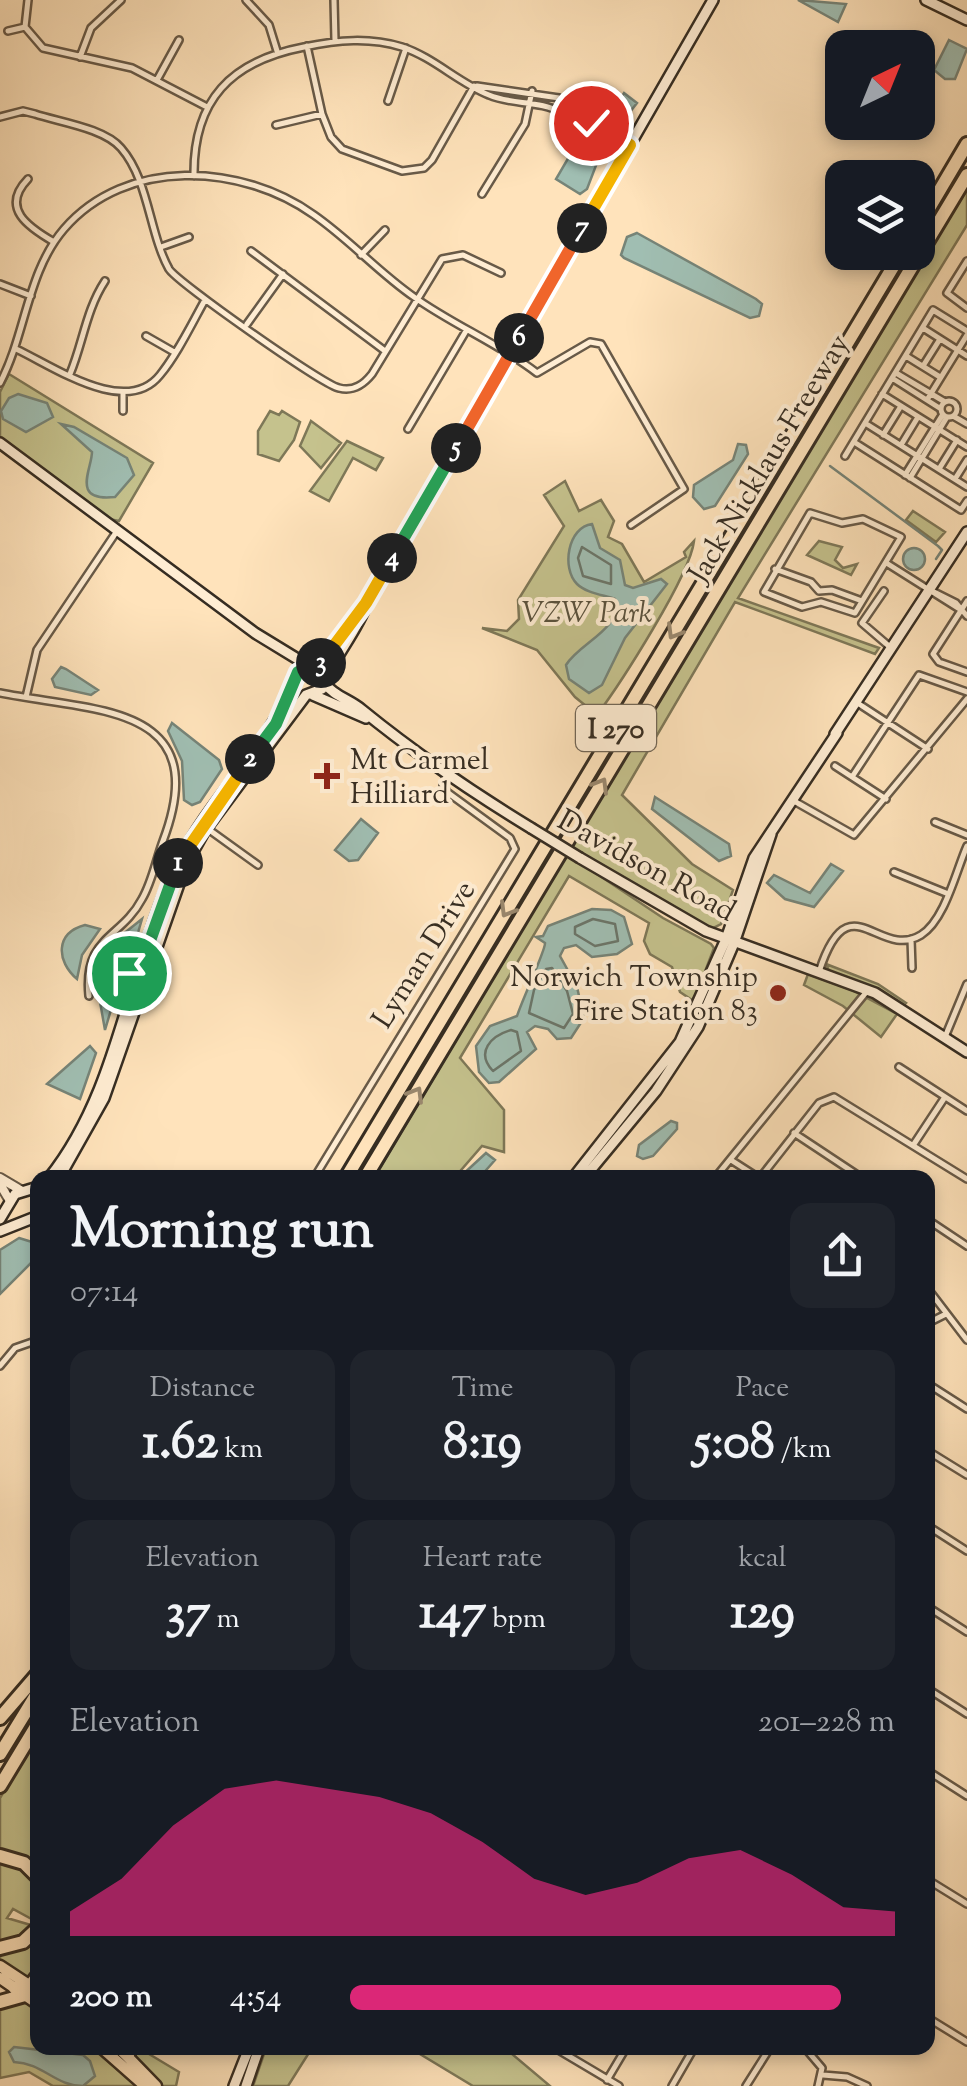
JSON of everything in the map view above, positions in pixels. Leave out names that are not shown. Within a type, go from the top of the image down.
[{"type":"highway","points":[[935,198],[967,144]]},
{"type":"highway","name":"Jack Nicklaus Freeway","points":[[371,1170],[967,176]]},
{"type":"highway","name":"Jack Nicklaus Freeway","points":[[351,1170],[891,270]]},
{"type":"highway","points":[[0,1718],[30,1683]]},
{"type":"highway","points":[[0,1754],[30,1705]]},
{"type":"highway","points":[[0,1786],[30,1737]]},
{"type":"highway","points":[[0,1856],[24,1863],[30,1869]]},
{"type":"highway","points":[[0,1948],[18,1944],[30,1934]]},
{"type":"highway","points":[[0,2002],[29,1987]]},
{"type":"main road","points":[[54,1170],[96,1097],[204,826],[276,724],[296,681],[366,603],[713,0]]},
{"type":"main road","points":[[926,0],[967,20]]},
{"type":"main road","points":[[0,443],[255,632],[312,667]]},
{"type":"main road","points":[[590,1170],[678,1061],[711,1000],[754,858],[967,532]]},
{"type":"main road","points":[[204,826],[324,680],[366,603]]},
{"type":"main road","points":[[255,632],[290,663],[296,681]]},
{"type":"main road","name":"Davidson Road","points":[[312,667],[372,720],[446,774],[580,858],[730,941],[868,990],[967,1052]]},
{"type":"main road","name":"Davidson Road","points":[[296,681],[310,695],[372,720]]},
{"type":"main road","points":[[579,1170],[680,1042],[730,941]]},
{"type":"main road","points":[[64,1170],[104,1098],[141,976]]},
{"type":"main road","points":[[0,1219],[10,1204],[30,1193]]},
{"type":"main road","points":[[10,1204],[30,1220]]},
{"type":"main road","points":[[0,1231],[30,1221]]},
{"type":"main road","points":[[0,1966],[29,1987]]},
{"type":"main road","points":[[0,1978],[29,1987]]},
{"type":"main road","points":[[110,2055],[145,2086]]},
{"type":"main road","points":[[127,2055],[156,2086]]},
{"type":"main road","points":[[234,2086],[246,2055]]},
{"type":"main road","points":[[246,2086],[257,2055]]},
{"type":"street","points":[[28,0],[25,27],[43,48],[132,68],[206,107]]},
{"type":"street","points":[[80,58],[91,28],[121,0]]},
{"type":"street","points":[[246,0],[269,25],[277,52]]},
{"type":"street","points":[[334,0],[335,40]]},
{"type":"street","points":[[8,31],[25,27]]},
{"type":"street","points":[[157,80],[179,40]]},
{"type":"street","points":[[194,176],[196,132],[206,107],[244,67],[277,52],[335,40],[406,48],[498,98],[566,116],[600,148],[621,160]]},
{"type":"street","points":[[306,46],[330,137],[342,149],[413,172],[432,160],[474,86]]},
{"type":"street","points":[[388,100],[406,48]]},
{"type":"street","points":[[474,86],[559,98],[630,145]]},
{"type":"street","points":[[482,194],[520,135],[532,92]]},
{"type":"street","points":[[0,117],[23,111],[106,138],[123,150],[160,247],[178,280],[246,324],[288,359],[340,388],[362,385],[437,264],[449,256],[463,255],[501,273]]},
{"type":"street","points":[[276,126],[322,114]]},
{"type":"street","points":[[0,383],[16,350],[31,296],[54,242],[95,201],[138,182],[194,176],[243,182],[290,200],[416,299],[537,373],[590,342],[607,351],[684,489],[631,525]]},
{"type":"street","points":[[28,179],[15,196],[20,219],[54,242]]},
{"type":"street","points":[[361,255],[385,230]]},
{"type":"street","points":[[160,247],[189,236]]},
{"type":"street","points":[[251,251],[386,351]]},
{"type":"street","points":[[967,261],[947,293],[967,308]]},
{"type":"street","points":[[246,324],[282,274]]},
{"type":"street","points":[[70,374],[85,339],[91,305],[105,281]]},
{"type":"street","points":[[0,284],[31,296]]},
{"type":"street","points":[[16,350],[123,393],[144,389],[159,377],[205,300]]},
{"type":"street","points":[[845,456],[933,310],[967,333],[929,397]]},
{"type":"street","points":[[923,328],[967,356]]},
{"type":"street","points":[[408,428],[466,331]]},
{"type":"street","points":[[146,336],[174,352]]},
{"type":"street","points":[[923,366],[940,339]]},
{"type":"street","points":[[906,356],[940,377]]},
{"type":"street","points":[[894,375],[967,421]]},
{"type":"street","points":[[122,411],[123,393]]},
{"type":"street","points":[[882,394],[967,447]]},
{"type":"street","points":[[883,435],[901,406]]},
{"type":"street","points":[[907,476],[948,411]]},
{"type":"street","points":[[900,445],[918,417]]},
{"type":"street","points":[[865,423],[967,487]]},
{"type":"street","points":[[938,469],[956,440]]},
{"type":"street","points":[[854,442],[962,510],[967,500]]},
{"type":"street","points":[[955,479],[967,460]]},
{"type":"street","points":[[810,513],[842,524],[864,518],[896,532],[901,540],[887,564],[855,613],[821,602],[802,607],[766,594],[775,569],[810,513]]},
{"type":"street","points":[[26,697],[37,650],[117,530]]},
{"type":"street","points":[[887,564],[967,616]]},
{"type":"street","points":[[775,569],[811,582],[819,591],[832,590],[862,601]]},
{"type":"street","points":[[884,591],[862,623],[892,648]]},
{"type":"street","points":[[967,601],[934,654],[939,662],[967,672]]},
{"type":"street","points":[[792,800],[846,835],[854,835],[928,749],[967,695],[919,675],[852,776]]},
{"type":"street","points":[[0,692],[89,706],[130,721],[166,744],[177,770],[176,810],[142,900],[95,954],[88,974],[89,996]]},
{"type":"street","points":[[856,702],[928,749]]},
{"type":"street","points":[[834,766],[886,799]]},
{"type":"street","name":"Lyman Drive","points":[[319,1170],[514,849],[510,838],[447,792],[443,785],[446,774]]},
{"type":"street","points":[[935,822],[967,834]]},
{"type":"street","points":[[204,826],[258,865]]},
{"type":"street","points":[[818,972],[830,943],[848,927],[864,926],[912,939],[931,926],[967,846]]},
{"type":"street","points":[[894,872],[946,894]]},
{"type":"street","points":[[912,939],[912,968]]},
{"type":"street","points":[[95,954],[102,954],[141,976]]},
{"type":"street","points":[[944,1037],[967,984]]},
{"type":"street","points":[[722,1170],[868,990]]},
{"type":"street","points":[[899,1066],[967,1111]]},
{"type":"street","points":[[765,1170],[822,1101],[831,1097],[846,1100],[967,1179]]},
{"type":"street","points":[[914,1144],[945,1097]]},
{"type":"street","points":[[794,1134],[850,1170]]},
{"type":"street","points":[[731,1160],[747,1170]]},
{"type":"street","points":[[0,1181],[30,1192]]},
{"type":"street","points":[[0,1181],[10,1204]]},
{"type":"street","points":[[935,1225],[967,1246]]},
{"type":"street","points":[[935,1298],[967,1340]]},
{"type":"street","points":[[935,1320],[946,1314]]},
{"type":"street","points":[[0,1366],[15,1348],[30,1343]]},
{"type":"street","points":[[935,1388],[967,1409]]},
{"type":"street","points":[[935,1455],[967,1476]]},
{"type":"street","points":[[935,1530],[967,1551]]},
{"type":"street","points":[[935,1611],[967,1632]]},
{"type":"street","points":[[935,1694],[967,1714]]},
{"type":"street","points":[[935,1775],[967,1796]]},
{"type":"street","points":[[935,1884],[967,1904]]},
{"type":"street","points":[[935,2022],[967,2042]]},
{"type":"street","points":[[566,2055],[620,2086]]},
{"type":"street","points":[[607,2080],[622,2055]]},
{"type":"street","points":[[672,2086],[690,2055]]},
{"type":"street","points":[[746,2086],[766,2055]]},
{"type":"street","points":[[815,2055],[822,2074],[818,2086]]},
{"type":"street","points":[[822,2074],[847,2077],[867,2086]]},
{"type":"green space","points":[[967,189],[967,225],[738,598],[879,648],[875,654],[735,602],[622,795],[692,864],[733,890],[721,924],[711,929],[571,847],[918,270],[935,270],[935,242]]},
{"type":"green space","points":[[9,374],[153,463],[119,521],[109,519],[0,438],[0,392]]},
{"type":"green space","points":[[270,411],[279,415],[282,411],[300,422],[294,440],[279,461],[258,454],[258,431]]},
{"type":"green space","points":[[311,421],[341,443],[321,468],[300,446]]},
{"type":"green space","points":[[347,441],[383,458],[376,470],[353,458],[329,501],[310,491]]},
{"type":"green space","name":"VZW Park","points":[[565,481],[579,511],[601,500],[614,521],[608,537],[622,544],[644,582],[686,557],[684,552],[694,541],[668,603],[597,715],[575,697],[537,650],[482,628],[507,631],[519,619],[518,600],[564,526],[544,495]]},
{"type":"green space","points":[[913,511],[945,532],[936,542],[906,520]]},
{"type":"green space","points":[[819,541],[842,547],[835,560],[843,568],[857,564],[851,575],[807,555]]},
{"type":"green space","points":[[567,854],[714,948],[692,1000],[680,992],[672,967],[650,954],[644,941],[649,923],[569,876],[460,1058],[504,1110],[504,1152],[482,1146],[461,1170],[379,1170]]},
{"type":"green space","points":[[826,964],[878,984],[906,1003],[903,1006],[829,971]]},
{"type":"green space","points":[[808,974],[852,990],[897,1014],[881,1037],[843,1006],[804,985]]},
{"type":"green space","points":[[30,1747],[30,1869],[0,1854],[0,1798]]},
{"type":"green space","points":[[0,1859],[19,1864],[30,1874],[30,1918],[13,1909],[7,1918],[30,1925],[30,1931],[25,1937],[0,1944]]},
{"type":"green space","points":[[30,1935],[29,1981],[0,1961],[0,1950]]},
{"type":"green space","points":[[21,2000],[30,2006],[30,2055],[100,2055],[137,2086],[53,2086],[29,2072],[0,2078],[0,2006]]},
{"type":"green space","points":[[132,2055],[151,2055],[179,2072],[176,2086],[161,2086]]},
{"type":"green space","points":[[264,2055],[308,2055],[288,2086],[253,2086]]},
{"type":"green space","points":[[422,2055],[513,2055],[550,2086],[473,2086]]},
{"type":"water","points":[[798,0],[846,4],[838,22]]},
{"type":"water","points":[[949,40],[967,49],[955,79],[945,79],[935,68]]},
{"type":"water","points":[[624,93],[637,103],[619,126],[610,127],[614,109]]},
{"type":"water","points":[[573,150],[600,155],[587,189],[580,194],[556,179]]},
{"type":"water","points":[[637,233],[756,299],[762,304],[759,316],[750,318],[624,258],[621,255],[627,237]]},
{"type":"water","points":[[18,394],[47,403],[53,417],[26,432],[3,419],[1,411],[9,398]]},
{"type":"water","points":[[61,424],[74,427],[127,458],[134,475],[115,497],[101,497],[88,489],[92,452]]},
{"type":"water","points":[[738,444],[746,445],[748,454],[715,506],[704,509],[693,497],[694,485],[733,460]]},
{"type":"water","points":[[592,524],[600,548],[620,560],[625,585],[633,588],[661,579],[667,584],[625,638],[602,685],[589,693],[569,679],[566,665],[606,627],[615,610],[615,599],[581,587],[569,568],[572,540],[577,532]]},
{"type":"water","points":[[914,548],[922,551],[922,567],[914,570],[906,567],[903,559],[906,551]]},
{"type":"water","points":[[61,667],[98,690],[91,695],[55,687],[52,679]]},
{"type":"water","points":[[172,723],[219,760],[222,769],[200,802],[192,805],[184,800],[182,761],[168,731]]},
{"type":"water","points":[[655,797],[729,844],[731,856],[719,861],[652,809]]},
{"type":"water","points":[[361,819],[378,833],[358,860],[349,861],[335,850]]},
{"type":"water","points":[[831,864],[843,871],[814,907],[785,899],[767,883],[774,875],[810,893]]},
{"type":"water","points":[[592,909],[611,910],[624,917],[632,944],[617,954],[592,957],[576,945],[564,948],[560,956],[577,987],[584,1018],[571,1038],[557,1039],[548,1029],[535,1026],[527,1032],[536,1049],[499,1082],[489,1083],[479,1072],[476,1046],[490,1026],[517,1016],[545,943],[536,937],[543,936],[548,926]]},
{"type":"water","points":[[142,919],[132,953],[125,953],[118,938]]},
{"type":"water","points":[[85,925],[100,929],[82,955],[77,979],[65,964],[62,948],[68,934]]},
{"type":"water","points":[[108,979],[118,986],[105,1030],[97,985]]},
{"type":"water","points":[[90,1046],[96,1053],[80,1099],[47,1084]]},
{"type":"water","points":[[671,1121],[677,1123],[677,1129],[653,1156],[637,1156],[639,1145]]},
{"type":"water","points":[[486,1153],[495,1160],[486,1170],[468,1170]]},
{"type":"water","points":[[19,1238],[30,1241],[30,1264],[0,1294],[0,1250]]},
{"type":"water","points":[[14,2047],[30,2049],[30,2055],[83,2055],[90,2061],[95,2076],[83,2086],[73,2085],[33,2066],[14,2062],[9,2052]]},
{"type":"waterway","points":[[830,466],[938,546],[942,550],[936,559]]},
{"type":"place","name":"Mt Carmel Hilliard","points":[[327,776]]},
{"type":"place","name":"Norwich Township Fire Station 83","points":[[778,993]]},
{"type":"route","points":[[129,973],[138,974],[179,861],[199,827],[276,724],[296,686],[298,672],[322,662],[366,603],[630,145],[591,123]]}]
